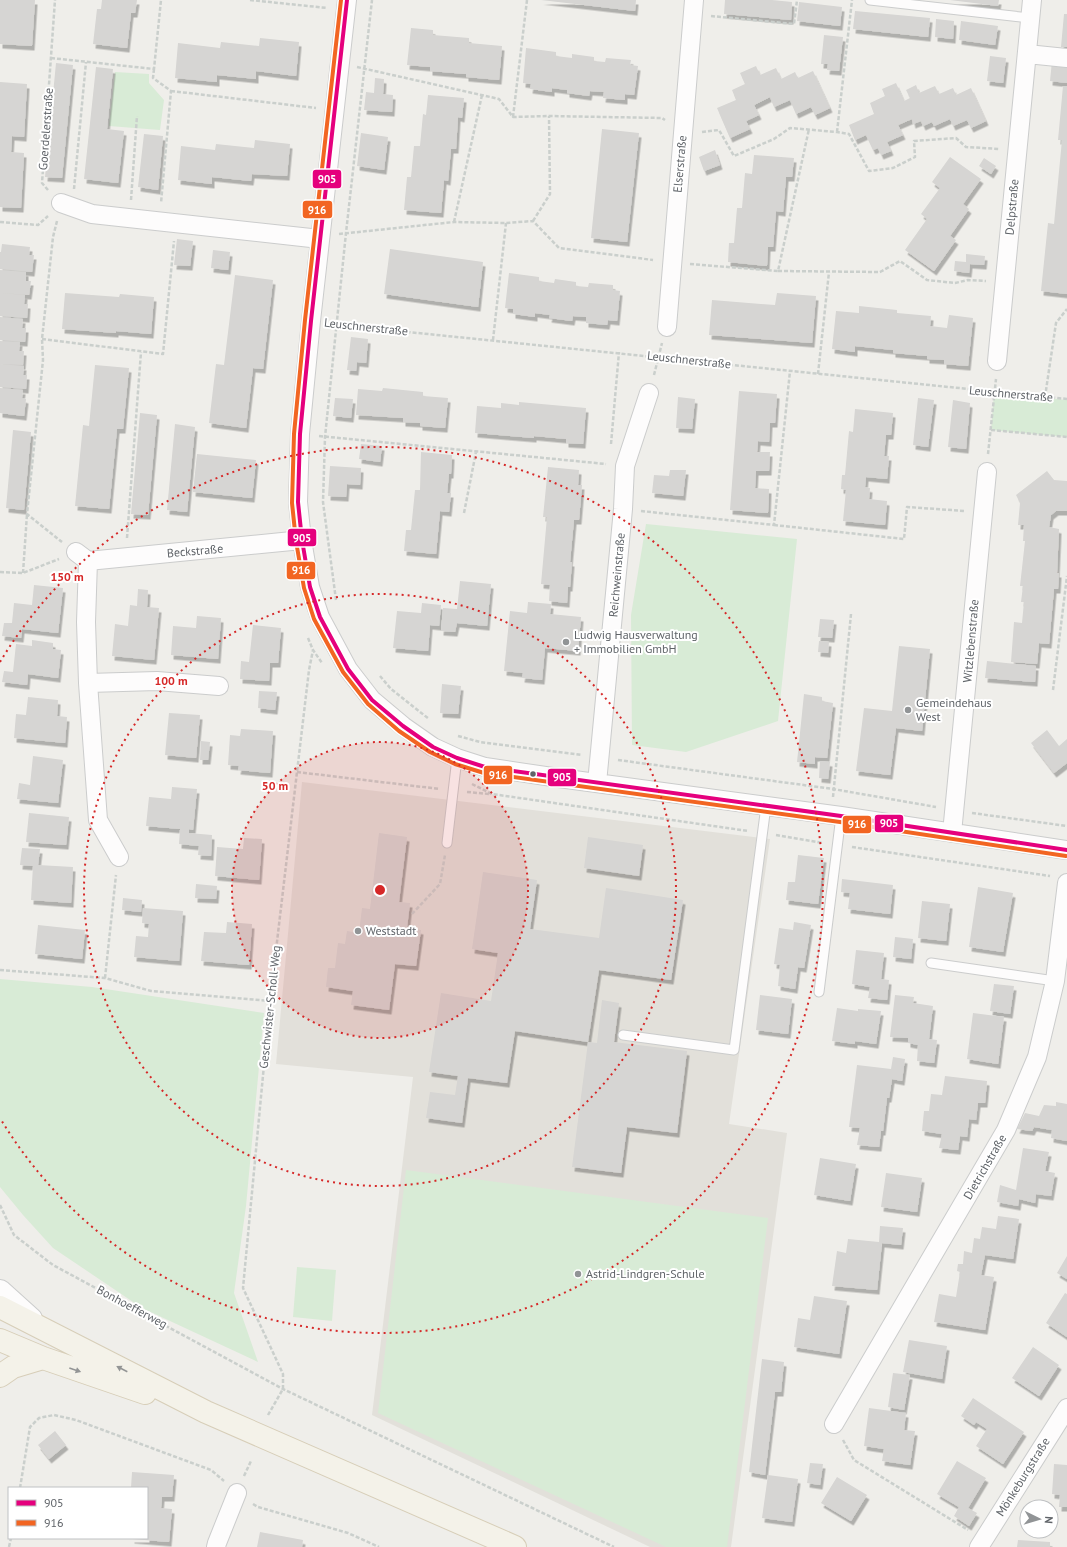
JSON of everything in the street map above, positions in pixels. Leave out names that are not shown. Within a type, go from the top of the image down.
[{"type":"main road","points":[[0,1307],[206,1412],[515,1547]]},
{"type":"main road","points":[[0,1340],[43,1358],[206,1412]]},
{"type":"main road","points":[[0,1376],[13,1367],[43,1358]]},
{"type":"street","name":"Delpstraße","points":[[997,361],[1032,0]]},
{"type":"street","points":[[346,5],[300,434],[298,502],[302,540],[310,587],[320,617],[348,670],[372,700],[403,726],[433,747],[457,758],[485,767],[836,815],[1067,850]]},
{"type":"street","name":"Elserstraße","points":[[667,327],[693,7]]},
{"type":"street","points":[[1027,54],[1067,58]]},
{"type":"street","points":[[67,205],[92,214],[320,239]]},
{"type":"street","name":"Reichweinstraße","points":[[597,783],[623,509],[625,466],[649,393]]},
{"type":"street","name":"Witzlebenstraße","points":[[952,833],[987,472]]},
{"type":"street","name":"Beckstraße","points":[[82,556],[125,557],[302,540]]},
{"type":"street","points":[[82,556],[88,683],[98,820],[120,857]]},
{"type":"street","points":[[88,683],[157,681],[219,686]]},
{"type":"street","name":"Dietrichstraße","points":[[834,1424],[1006,1130],[1038,1057],[1055,981],[1059,880]]},
{"type":"street","points":[[0,1291],[41,1327]]},
{"type":"street","name":"Mönkeburgstraße","points":[[982,1544],[1067,1408]]},
{"type":"street","points":[[216,1547],[238,1493]]},
{"type":"lane","points":[[870,0],[1030,18]]},
{"type":"lane","points":[[447,843],[457,758]]},
{"type":"lane","points":[[623,1035],[734,1050],[766,806]]},
{"type":"lane","points":[[819,992],[838,845],[836,815]]},
{"type":"lane","points":[[931,963],[1055,981]]},
{"type":"path","name":"Goerdelerstraße","points":[[55,0],[42,183],[67,205]]},
{"type":"path","points":[[161,0],[153,78],[171,91],[335,110]]},
{"type":"path","points":[[250,0],[326,8],[346,5]]},
{"type":"path","points":[[336,602],[322,502],[325,436],[372,0]]},
{"type":"path","points":[[513,117],[527,0]]},
{"type":"path","points":[[693,7],[794,24],[797,0]]},
{"type":"path","points":[[836,132],[852,0]]},
{"type":"path","points":[[326,8],[327,4]]},
{"type":"path","points":[[51,58],[154,69]]},
{"type":"path","points":[[23,573],[27,514],[43,360],[42,339],[53,237],[67,205],[86,62]]},
{"type":"path","points":[[340,63],[499,99],[513,117]]},
{"type":"path","points":[[42,339],[163,354],[171,91]]},
{"type":"path","points":[[454,222],[482,95]]},
{"type":"path","points":[[315,116],[317,100]]},
{"type":"path","points":[[130,218],[137,116]]},
{"type":"path","points":[[513,117],[549,116],[662,118],[683,133],[719,130],[734,156],[774,139],[790,128],[836,132],[848,134],[869,171],[893,168],[915,157],[914,142],[956,138],[966,147],[1017,150]]},
{"type":"path","points":[[533,221],[550,194],[549,116]]},
{"type":"path","points":[[778,271],[809,129]]},
{"type":"path","points":[[0,222],[38,225],[67,205]]},
{"type":"path","points":[[320,239],[346,233],[454,222],[506,223],[533,221]]},
{"type":"path","points":[[533,221],[559,248],[672,262],[778,271],[880,272],[900,261],[927,280],[955,284],[968,280],[1005,283]]},
{"type":"path","points":[[494,340],[506,223]]},
{"type":"path","points":[[818,374],[829,272]]},
{"type":"path","points":[[1045,397],[1056,322],[1067,309]]},
{"type":"path","name":"Leuschnerstraße","points":[[311,322],[659,356],[994,393],[1067,399]]},
{"type":"path","points":[[649,393],[667,327]]},
{"type":"path","points":[[125,557],[141,351]]},
{"type":"path","points":[[610,450],[619,352]]},
{"type":"path","points":[[987,472],[997,361]]},
{"type":"path","points":[[774,525],[790,371]]},
{"type":"path","points":[[991,430],[1067,437]]},
{"type":"path","points":[[300,434],[625,466]]},
{"type":"path","points":[[464,513],[476,452]]},
{"type":"path","points":[[623,509],[904,539],[907,507],[983,513]]},
{"type":"path","points":[[27,514],[82,556]]},
{"type":"path","points":[[0,572],[23,573],[82,556]]},
{"type":"path","points":[[1053,690],[1067,576]]},
{"type":"path","points":[[836,815],[834,789],[851,614]]},
{"type":"path","name":"Geschwister-Scholl-Weg","points":[[283,1389],[283,1374],[243,1288],[270,1001],[309,670],[320,617]]},
{"type":"path","points":[[307,636],[312,650],[325,668]]},
{"type":"path","points":[[378,674],[391,689],[434,723]]},
{"type":"path","points":[[453,735],[480,742],[834,789],[954,810],[1067,826]]},
{"type":"path","points":[[297,772],[453,791],[492,794],[763,833],[1059,880]]},
{"type":"path","points":[[455,776],[492,794]]},
{"type":"path","points":[[412,914],[440,884],[447,843]]},
{"type":"path","points":[[105,978],[114,888],[120,857]]},
{"type":"path","points":[[0,970],[105,978],[151,991],[270,1001]]},
{"type":"path","name":"Bonhoefferweg","points":[[0,1205],[14,1235],[53,1265],[283,1389],[614,1547]]},
{"type":"path","points":[[268,1415],[283,1389]]},
{"type":"path","points":[[20,1487],[30,1427],[39,1418],[54,1415],[76,1420],[211,1470],[238,1493],[258,1507],[348,1533],[379,1547]]},
{"type":"path","points":[[834,1424],[854,1460],[982,1544]]},
{"type":"shaded area","name":"Astrid-Lindgren-Schule","points":[[302,782],[770,839],[729,1124],[787,1133],[731,1547],[650,1547],[372,1415],[413,1077],[276,1064]]},
{"type":"green space","points":[[115,72],[149,74],[149,83],[164,100],[160,130],[109,126]]},
{"type":"green space","points":[[994,393],[1067,400],[1067,437],[991,430]]},
{"type":"green space","points":[[646,524],[797,539],[778,721],[686,752],[632,745],[631,615]]},
{"type":"green space","points":[[0,979],[92,987],[264,1013],[246,1206],[234,1293],[258,1362],[142,1308],[53,1248],[0,1187]]},
{"type":"green space","points":[[406,1170],[768,1218],[727,1547],[666,1547],[378,1413]]},
{"type":"green space","points":[[297,1267],[336,1270],[332,1321],[293,1317]]},
{"type":"building","points":[[0,0],[35,0],[32,46],[0,44]]},
{"type":"building","points":[[102,0],[137,0],[135,13],[131,13],[127,48],[93,44],[97,9],[101,9]]},
{"type":"building","points":[[541,0],[636,0],[635,11]]},
{"type":"building","points":[[725,0],[772,0],[792,2],[791,20],[724,14]]},
{"type":"building","points":[[950,0],[999,0],[998,6]]},
{"type":"building","points":[[799,2],[842,7],[840,26],[797,21]]},
{"type":"building","points":[[855,11],[930,18],[928,37],[853,29]]},
{"type":"building","points":[[1064,14],[1067,14],[1067,47],[1061,47]]},
{"type":"building","points":[[936,19],[954,21],[953,39],[935,37]]},
{"type":"building","points":[[961,21],[998,26],[995,45],[959,40]]},
{"type":"building","points":[[411,28],[433,30],[433,35],[469,38],[469,43],[502,46],[499,80],[466,77],[466,74],[430,71],[430,67],[407,65]]},
{"type":"building","points":[[824,35],[843,37],[839,71],[827,70],[828,64],[821,64]]},
{"type":"building","points":[[260,38],[299,42],[296,76],[256,71],[256,79],[217,75],[217,82],[175,78],[178,43],[220,48],[221,42],[259,46]]},
{"type":"building","points":[[526,48],[556,52],[556,56],[572,58],[572,54],[594,57],[594,61],[605,62],[606,58],[631,60],[630,65],[638,66],[634,95],[625,94],[625,100],[603,98],[604,92],[590,91],[589,96],[567,93],[567,90],[552,88],[552,92],[530,89],[531,84],[523,83]]},
{"type":"building","points":[[990,56],[1006,58],[1003,83],[987,81]]},
{"type":"building","points":[[1052,61],[1067,63],[1067,83],[1050,81]]},
{"type":"building","points":[[56,63],[73,65],[62,178],[45,177]]},
{"type":"building","points":[[756,66],[760,75],[776,68],[781,79],[795,72],[798,78],[813,71],[830,108],[815,115],[811,107],[796,114],[790,100],[774,107],[770,97],[754,105],[759,115],[746,121],[750,129],[730,138],[717,108],[736,100],[732,90],[745,84],[740,73]]},
{"type":"building","points":[[96,67],[113,69],[107,129],[124,131],[118,183],[84,179]]},
{"type":"building","points":[[375,78],[384,79],[383,94],[393,95],[392,112],[364,110],[366,92],[374,93]]},
{"type":"building","points":[[0,82],[27,84],[24,137],[12,136],[11,152],[24,153],[21,208],[0,207]]},
{"type":"building","points":[[896,83],[904,101],[910,98],[906,90],[916,85],[919,93],[935,86],[939,94],[953,88],[956,95],[971,88],[986,121],[971,128],[967,120],[953,126],[950,119],[934,126],[932,122],[923,126],[921,121],[913,124],[912,119],[898,125],[903,135],[887,142],[891,151],[881,155],[878,148],[873,150],[866,135],[855,140],[849,125],[874,114],[870,103],[885,96],[882,89]]},
{"type":"building","points":[[1063,86],[1067,86],[1067,294],[1041,291],[1048,223],[1054,224],[1062,140],[1058,140]]},
{"type":"building","points":[[428,95],[464,98],[462,118],[458,117],[456,149],[451,149],[448,181],[444,180],[441,213],[404,210],[407,177],[411,177],[414,146],[420,146],[423,114],[426,115]]},
{"type":"building","points":[[602,129],[639,133],[627,242],[591,238]]},
{"type":"building","points":[[361,133],[388,137],[384,170],[357,166]]},
{"type":"building","points":[[144,134],[163,136],[158,190],[138,187]]},
{"type":"building","points":[[255,140],[290,144],[287,176],[252,174],[251,181],[212,177],[212,184],[178,180],[181,146],[215,150],[216,144],[254,148]]},
{"type":"building","points":[[715,150],[720,165],[704,171],[699,157]]},
{"type":"building","points":[[754,155],[794,158],[792,177],[786,177],[783,212],[776,211],[773,247],[768,247],[767,266],[728,262],[729,243],[734,243],[737,208],[742,208],[745,173],[752,174]]},
{"type":"building","points":[[950,157],[981,179],[963,204],[969,209],[950,236],[956,240],[934,271],[905,250],[927,219],[921,214],[940,188],[932,182]]},
{"type":"building","points":[[984,158],[996,166],[991,174],[979,166]]},
{"type":"building","points":[[177,239],[193,241],[190,266],[174,265]]},
{"type":"building","points":[[2,244],[30,247],[29,255],[34,255],[32,272],[0,269],[0,252]]},
{"type":"building","points":[[390,249],[483,262],[478,307],[384,294]]},
{"type":"building","points":[[213,250],[230,252],[228,270],[211,268]]},
{"type":"building","points":[[966,254],[985,256],[984,265],[970,264],[969,273],[954,271],[955,261],[966,262]]},
{"type":"building","points":[[0,270],[26,272],[26,281],[31,281],[29,295],[0,293]]},
{"type":"building","points":[[509,273],[539,277],[539,281],[554,283],[555,279],[576,282],[576,286],[588,287],[589,283],[613,285],[613,290],[620,291],[617,321],[608,320],[607,325],[586,323],[586,317],[573,316],[572,321],[549,318],[550,315],[535,313],[535,317],[513,314],[513,309],[505,308]]},
{"type":"building","points":[[235,275],[273,280],[263,369],[253,368],[246,428],[209,423],[216,364],[224,365]]},
{"type":"building","points":[[0,293],[25,295],[24,304],[28,304],[27,318],[0,316]]},
{"type":"building","points":[[65,293],[119,297],[120,294],[154,297],[151,334],[62,329]]},
{"type":"building","points":[[777,293],[816,296],[812,343],[709,335],[712,300],[775,305]]},
{"type":"building","points":[[859,306],[897,310],[897,313],[931,316],[930,326],[947,328],[949,315],[973,318],[968,366],[944,364],[944,360],[927,359],[927,356],[893,353],[893,350],[855,346],[855,352],[832,349],[836,311],[859,313]]},
{"type":"building","points":[[0,317],[23,319],[22,328],[26,328],[25,342],[0,340]]},
{"type":"building","points":[[351,337],[368,339],[366,363],[357,362],[356,371],[347,370]]},
{"type":"building","points":[[0,341],[20,342],[19,351],[24,351],[23,365],[0,364]]},
{"type":"building","points":[[0,364],[24,366],[23,375],[27,375],[26,389],[0,387]]},
{"type":"building","points":[[95,365],[129,368],[123,429],[117,429],[109,509],[75,506],[83,425],[89,426]]},
{"type":"building","points":[[0,388],[23,390],[22,398],[26,399],[24,416],[0,413]]},
{"type":"building","points":[[383,388],[423,392],[423,396],[448,398],[445,428],[420,426],[420,423],[403,422],[403,418],[356,415],[358,389],[382,391]]},
{"type":"building","points":[[739,391],[777,394],[775,423],[770,423],[769,442],[758,441],[757,452],[770,452],[769,471],[756,471],[755,488],[769,489],[768,513],[730,510]]},
{"type":"building","points":[[678,397],[695,399],[692,429],[676,428]]},
{"type":"building","points":[[335,398],[353,399],[351,418],[333,416]]},
{"type":"building","points":[[918,398],[934,400],[928,447],[913,445]]},
{"type":"building","points":[[953,400],[970,403],[966,449],[948,447]]},
{"type":"building","points":[[519,402],[586,408],[583,444],[566,443],[566,439],[475,433],[477,406],[501,408],[501,403],[519,405]]},
{"type":"building","points":[[855,409],[893,413],[891,435],[886,435],[884,456],[889,456],[887,479],[866,477],[865,487],[870,488],[869,499],[887,501],[885,525],[843,521],[846,490],[841,489],[842,475],[845,475],[849,431],[853,432]]},
{"type":"building","points":[[140,413],[157,415],[148,515],[131,514]]},
{"type":"building","points":[[175,424],[195,427],[187,512],[167,510]]},
{"type":"building","points":[[13,430],[31,432],[24,510],[6,508]]},
{"type":"building","points":[[361,444],[382,446],[380,462],[359,459]]},
{"type":"building","points":[[421,452],[452,455],[451,474],[449,474],[447,493],[451,493],[449,512],[440,511],[436,554],[404,551],[406,530],[411,530],[415,490],[420,490]]},
{"type":"building","points":[[197,454],[256,460],[252,498],[193,492]]},
{"type":"building","points":[[330,466],[361,468],[360,485],[347,484],[346,497],[328,496]]},
{"type":"building","points":[[548,467],[579,470],[578,485],[582,485],[579,520],[574,520],[570,562],[572,562],[570,587],[568,587],[567,603],[549,601],[550,585],[541,584],[547,517],[543,517]]},
{"type":"building","points":[[670,470],[686,470],[683,496],[652,493],[654,475],[669,476]]},
{"type":"building","points":[[1047,471],[1054,480],[1067,481],[1067,511],[1056,511],[1051,515],[1049,527],[1059,529],[1057,573],[1059,573],[1058,589],[1054,589],[1049,644],[1039,643],[1037,664],[1011,662],[1014,622],[1022,623],[1024,602],[1021,602],[1023,586],[1020,586],[1025,541],[1023,541],[1024,525],[1018,525],[1020,503],[1016,495]]},
{"type":"building","points":[[460,581],[491,584],[487,626],[457,623],[455,632],[441,631],[443,608],[457,609]]},
{"type":"building","points":[[34,585],[63,588],[58,633],[22,629],[21,638],[2,636],[4,623],[12,623],[14,603],[32,605]]},
{"type":"building","points":[[138,589],[148,590],[147,607],[159,608],[154,660],[112,656],[115,624],[128,626],[130,605],[137,606]]},
{"type":"building","points":[[528,602],[551,604],[550,614],[581,617],[578,651],[545,648],[542,680],[522,678],[523,673],[504,671],[510,611],[527,613]]},
{"type":"building","points":[[422,603],[441,605],[439,626],[430,625],[428,651],[393,648],[397,611],[421,613]]},
{"type":"building","points":[[197,616],[221,618],[218,659],[171,655],[173,626],[196,628]]},
{"type":"building","points":[[820,619],[834,620],[832,638],[818,637]]},
{"type":"building","points":[[253,625],[281,628],[278,663],[270,663],[269,681],[240,679],[241,661],[249,662]]},
{"type":"building","points":[[32,640],[53,643],[53,649],[61,650],[58,678],[28,674],[27,685],[2,682],[4,671],[13,672],[16,644],[32,646]]},
{"type":"building","points":[[819,641],[829,642],[828,653],[818,652]]},
{"type":"building","name":"Gemeindehaus West","points":[[899,646],[930,649],[922,731],[896,728],[890,775],[856,771],[864,708],[892,711]]},
{"type":"building","points":[[987,661],[1036,666],[1035,682],[985,678]]},
{"type":"building","points":[[442,684],[461,686],[458,714],[440,713]]},
{"type":"building","points":[[259,691],[277,692],[275,710],[258,708]]},
{"type":"building","points":[[804,694],[822,697],[822,701],[833,703],[827,758],[815,757],[815,764],[797,762]]},
{"type":"building","points":[[28,697],[58,700],[57,716],[67,717],[65,743],[14,738],[16,714],[26,715]]},
{"type":"building","points":[[169,713],[200,715],[196,758],[165,755]]},
{"type":"building","points":[[241,729],[273,731],[270,773],[238,770],[239,766],[228,765],[230,735],[240,736]]},
{"type":"building","points":[[1047,730],[1059,746],[1067,739],[1067,763],[1054,773],[1031,743]]},
{"type":"building","points":[[201,741],[210,742],[208,760],[200,760]]},
{"type":"building","points":[[33,756],[63,760],[58,803],[17,799],[19,783],[30,785]]},
{"type":"building","points":[[820,761],[830,762],[828,779],[819,778]]},
{"type":"building","points":[[172,787],[197,789],[193,830],[189,829],[189,833],[212,835],[211,856],[198,855],[199,846],[179,844],[180,829],[146,826],[149,797],[171,799]]},
{"type":"building","points":[[29,813],[69,817],[66,845],[26,842]]},
{"type":"building","points":[[379,833],[407,837],[399,902],[410,903],[407,928],[421,930],[416,966],[395,964],[389,1010],[351,1005],[353,991],[326,987],[328,968],[335,968],[338,943],[345,944],[347,931],[359,933],[362,908],[370,909]]},
{"type":"building","points":[[588,837],[643,845],[639,876],[584,868]]},
{"type":"building","points":[[244,838],[262,839],[259,880],[215,876],[217,847],[243,849]]},
{"type":"building","points":[[22,848],[40,849],[38,865],[73,867],[71,903],[31,900],[33,866],[20,865]]},
{"type":"building","points":[[798,855],[824,858],[818,904],[786,900],[788,882],[795,882]]},
{"type":"building","points":[[483,872],[537,880],[530,929],[599,938],[606,888],[683,900],[671,980],[599,970],[588,1042],[515,1031],[507,1083],[468,1078],[462,1123],[426,1118],[430,1092],[455,1095],[458,1076],[429,1072],[441,993],[491,1001],[498,953],[472,949]]},
{"type":"building","points":[[842,879],[893,885],[890,914],[848,909],[850,893],[841,892]]},
{"type":"building","points":[[196,884],[217,886],[216,899],[195,898]]},
{"type":"building","points":[[978,887],[1013,893],[1003,952],[969,947]]},
{"type":"building","points":[[123,898],[142,900],[141,912],[122,910]]},
{"type":"building","points":[[922,901],[950,904],[946,941],[918,938]]},
{"type":"building","points":[[143,908],[183,911],[179,961],[134,957],[136,936],[148,937],[149,924],[142,923]]},
{"type":"building","points":[[227,922],[252,924],[249,965],[201,961],[204,932],[226,933]]},
{"type":"building","points":[[794,922],[811,925],[804,968],[798,967],[795,989],[778,986],[780,965],[774,964],[779,928],[793,930]]},
{"type":"building","points":[[38,925],[85,930],[82,959],[35,954]]},
{"type":"building","points":[[895,937],[913,939],[911,959],[893,957]]},
{"type":"building","points":[[856,950],[884,953],[881,979],[889,980],[887,1000],[868,998],[870,987],[852,984]]},
{"type":"building","points":[[994,984],[1014,986],[1010,1014],[990,1011]]},
{"type":"building","points":[[760,995],[792,999],[788,1034],[756,1030]]},
{"type":"building","points":[[895,995],[914,997],[913,1003],[933,1006],[929,1039],[937,1040],[934,1063],[917,1061],[918,1045],[908,1043],[908,1038],[890,1037]]},
{"type":"building","points":[[602,1000],[619,1003],[614,1042],[687,1051],[677,1133],[627,1127],[621,1173],[572,1167],[588,1042],[597,1043]]},
{"type":"building","points":[[837,1008],[858,1011],[858,1009],[881,1011],[876,1044],[855,1041],[855,1044],[832,1041]]},
{"type":"building","points":[[973,1013],[1004,1017],[998,1064],[967,1059]]},
{"type":"building","points":[[893,1057],[905,1059],[902,1081],[892,1079],[889,1098],[887,1098],[883,1131],[881,1131],[879,1147],[857,1145],[860,1128],[849,1127],[857,1065],[891,1069]]},
{"type":"building","points":[[945,1076],[987,1081],[985,1103],[978,1103],[976,1120],[969,1119],[967,1137],[960,1136],[958,1150],[939,1148],[942,1134],[922,1131],[924,1111],[929,1111],[931,1094],[942,1095]]},
{"type":"building","points":[[1056,1102],[1067,1104],[1067,1141],[1051,1138],[1052,1130],[1034,1127],[1032,1131],[1017,1129],[1025,1113],[1039,1116],[1044,1105],[1056,1106]]},
{"type":"building","points":[[1023,1148],[1049,1152],[1045,1171],[1055,1173],[1051,1196],[1036,1194],[1035,1203],[1019,1199],[1018,1206],[997,1202],[1000,1185],[1016,1190]]},
{"type":"building","points":[[820,1158],[856,1164],[850,1201],[814,1195]]},
{"type":"building","points":[[886,1173],[922,1178],[917,1212],[881,1207]]},
{"type":"building","points":[[998,1216],[1019,1219],[1013,1259],[985,1255],[981,1275],[994,1277],[985,1330],[934,1322],[939,1294],[956,1297],[960,1272],[957,1271],[958,1264],[963,1264],[964,1251],[972,1253],[974,1238],[980,1239],[982,1227],[996,1229]]},
{"type":"building","points":[[880,1226],[903,1228],[901,1245],[882,1243],[877,1290],[832,1286],[837,1251],[846,1253],[848,1239],[879,1242]]},
{"type":"building","points":[[1067,1256],[1067,1279],[1057,1273]]},
{"type":"building","points":[[1065,1293],[1067,1294],[1067,1337],[1046,1323]]},
{"type":"building","points":[[814,1296],[847,1301],[839,1354],[794,1347],[798,1318],[810,1320]]},
{"type":"building","points":[[909,1340],[947,1346],[942,1379],[903,1372]]},
{"type":"building","points":[[1033,1347],[1059,1365],[1039,1396],[1012,1378]]},
{"type":"building","points":[[762,1359],[784,1362],[781,1392],[775,1392],[765,1475],[749,1472]]},
{"type":"building","points":[[893,1373],[910,1375],[904,1410],[888,1407]]},
{"type":"building","points":[[973,1398],[1024,1432],[1003,1464],[976,1446],[987,1429],[976,1422],[974,1425],[961,1416]]},
{"type":"building","points":[[869,1408],[906,1413],[904,1430],[915,1431],[910,1465],[882,1461],[884,1449],[864,1446]]},
{"type":"building","points":[[55,1431],[66,1445],[49,1459],[38,1445]]},
{"type":"building","points":[[957,1461],[986,1478],[968,1508],[977,1513],[969,1526],[954,1516],[959,1507],[937,1494]]},
{"type":"building","points":[[810,1463],[823,1464],[820,1485],[807,1483]]},
{"type":"building","points":[[1054,1464],[1067,1465],[1067,1507],[1059,1507],[1060,1495],[1052,1494]]},
{"type":"building","points":[[132,1472],[174,1475],[172,1497],[162,1497],[161,1508],[172,1509],[169,1542],[132,1539],[148,1539],[148,1487],[131,1487]]},
{"type":"building","points":[[768,1475],[798,1479],[792,1522],[762,1518]]},
{"type":"building","points":[[837,1477],[867,1495],[851,1521],[821,1503]]},
{"type":"building","points":[[260,1532],[303,1540],[302,1547],[257,1547]]},
{"type":"building","points":[[1018,1540],[1050,1542],[1050,1547],[1017,1547]]},
{"type":"transit line","name":"916","points":[[341,0],[305,320],[294,434],[292,503],[296,541],[304,588],[314,619],[343,672],[368,704],[399,731],[430,752],[455,764],[484,773],[840,822],[1066,856]]},
{"type":"transit line","name":"905","points":[[347,0],[311,321],[300,434],[298,502],[302,540],[310,587],[320,617],[348,669],[372,700],[403,726],[433,747],[457,758],[485,767],[841,816],[1067,850]]},
{"type":"place","name":"Ludwig Hausverwaltung + Immobilien GmbH","points":[[566,642]]},
{"type":"place","name":"Gemeindehaus West","points":[[908,710]]},
{"type":"place","name":"Weststadt","points":[[358,931]]},
{"type":"place","name":"Astrid-Lindgren-Schule","points":[[578,1274]]}]
